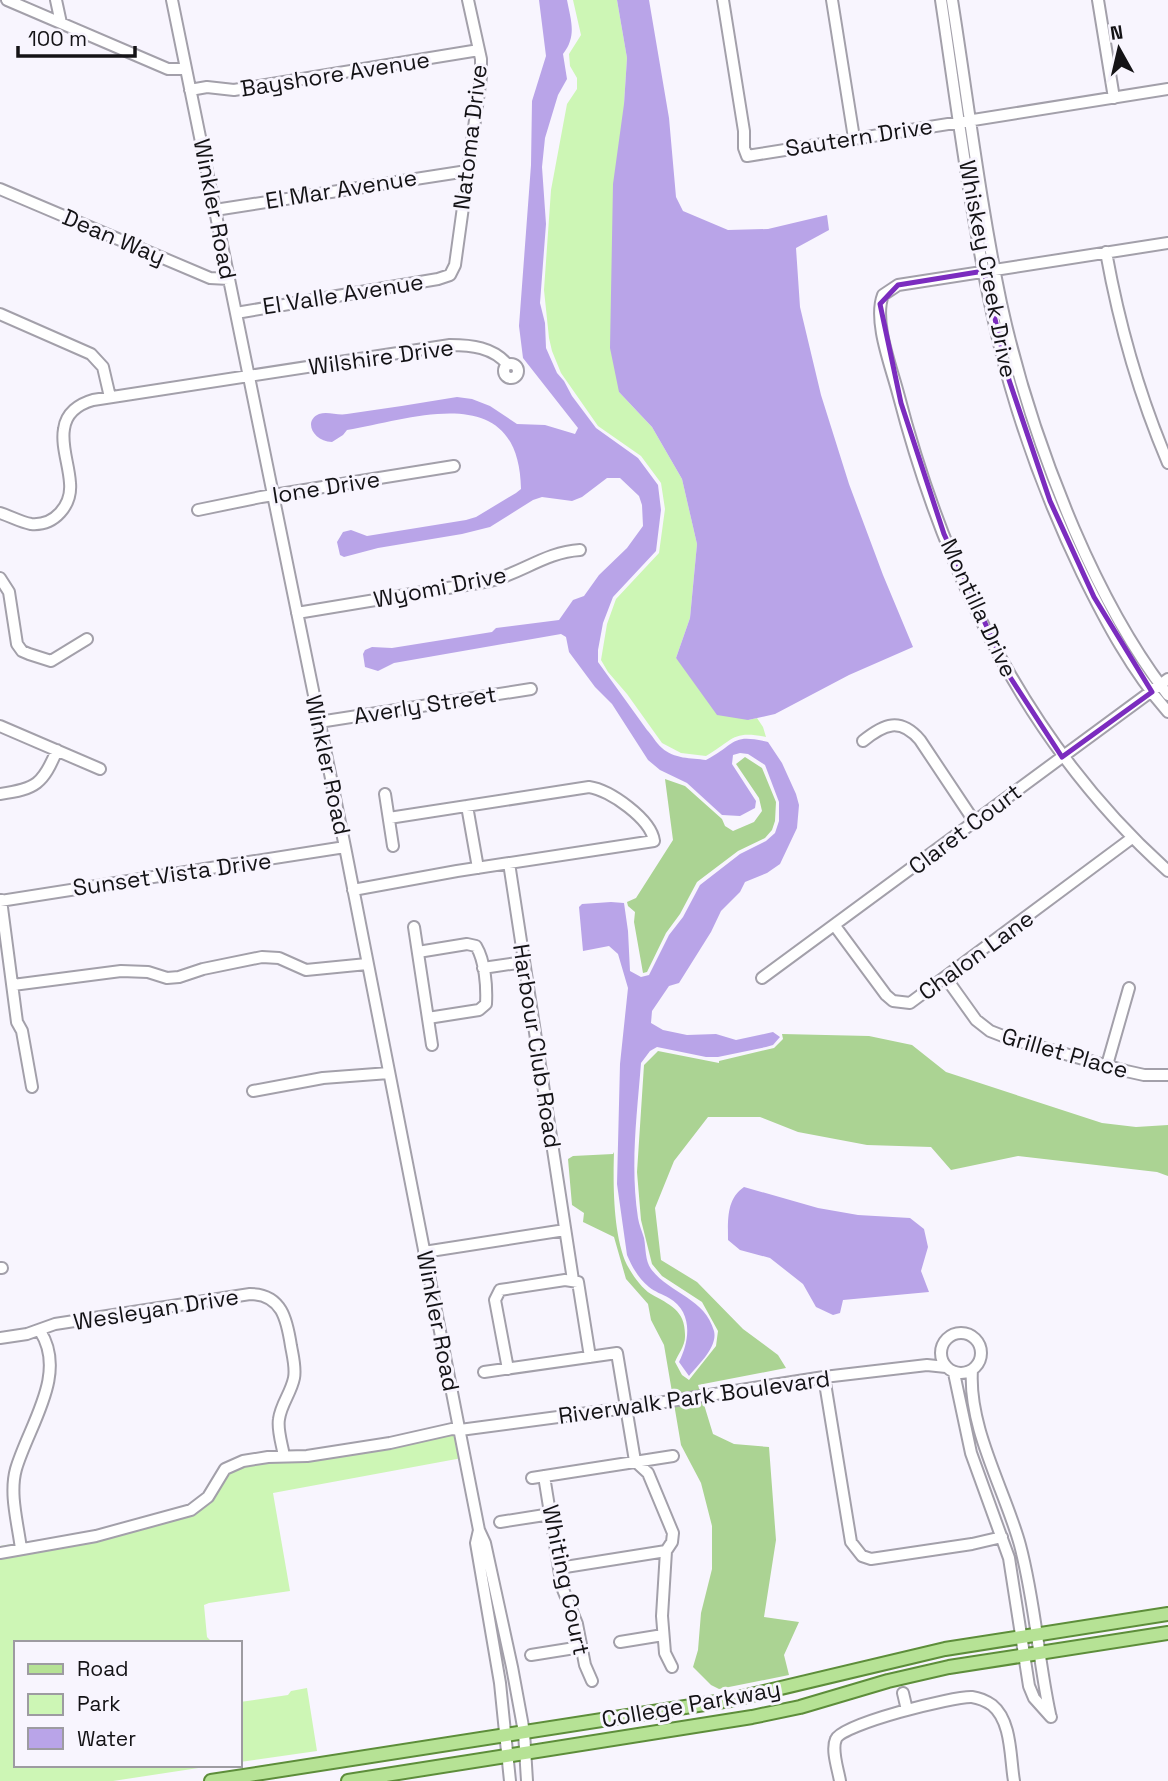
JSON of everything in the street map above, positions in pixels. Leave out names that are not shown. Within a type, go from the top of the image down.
[{"type":"main road","name":"College Parkway","points":[[211,1781],[762,1694],[935,1651],[1168,1614]]},
{"type":"main road","name":"College Parkway","points":[[347,1781],[752,1717],[800,1707],[919,1673],[1168,1633]]},
{"type":"main road","points":[[343,1760],[347,1781]]},
{"type":"street","points":[[7,0],[167,69],[186,69]]},
{"type":"street","points":[[56,0],[61,23]]},
{"type":"street","name":"Winkler Road","points":[[172,0],[345,847],[479,1530],[485,1543],[500,1606],[524,1732],[527,1781]]},
{"type":"street","name":"Natoma Drive","points":[[450,275],[454,265],[481,77],[479,50],[468,0]]},
{"type":"street","name":"Sautern Drive","points":[[723,0],[747,156],[1168,89]]},
{"type":"street","points":[[832,0],[854,138]]},
{"type":"street","name":"Whiskey Creek Drive","points":[[941,0],[965,120],[1009,380],[1050,501],[1094,597],[1129,659],[1162,688],[1168,712]]},
{"type":"street","name":"Whiskey Creek Drive","points":[[952,0],[965,120]]},
{"type":"street","points":[[1098,0],[1114,97]]},
{"type":"street","name":"Bayshore Avenue","points":[[190,90],[234,90],[479,50]]},
{"type":"street","name":"El Mar Avenue","points":[[215,210],[467,171]]},
{"type":"street","name":"Dean Way","points":[[0,189],[210,278],[229,279]]},
{"type":"street","points":[[989,270],[1168,243]]},
{"type":"street","points":[[1106,252],[1133,363],[1168,463]]},
{"type":"street","name":"Montilla Drive","points":[[989,270],[898,285],[890,288],[881,299],[881,322],[914,451],[944,534],[1010,677],[1062,757],[1132,838],[1168,871]]},
{"type":"street","name":"El Valle Avenue","points":[[236,313],[450,275]]},
{"type":"street","points":[[0,314],[91,354],[103,367],[110,397]]},
{"type":"street","name":"Wilshire Drive","points":[[0,513],[23,522],[40,523],[56,517],[63,510],[71,485],[64,439],[66,421],[84,402],[450,345],[484,349],[502,357],[508,365]]},
{"type":"street","name":"Ione Drive","points":[[198,510],[454,466]]},
{"type":"street","name":"Wyomi Drive","points":[[297,612],[490,581],[508,576],[550,555],[580,550]]},
{"type":"street","points":[[0,578],[9,592],[17,644],[22,651],[51,661],[87,639]]},
{"type":"street","name":"Claret Court","points":[[762,978],[1062,757],[1162,688]]},
{"type":"street","name":"Averly Street","points":[[319,722],[531,689]]},
{"type":"street","points":[[863,741],[887,726],[900,725],[911,731],[920,740],[974,821]]},
{"type":"street","points":[[0,726],[100,769]]},
{"type":"street","points":[[0,794],[36,786],[48,773],[57,750]]},
{"type":"street","points":[[353,890],[654,841],[653,831],[644,820],[598,788],[580,788],[388,818]]},
{"type":"street","points":[[385,794],[393,846]]},
{"type":"street","points":[[467,806],[478,868]]},
{"type":"street","name":"Chalon Lane","points":[[835,926],[886,995],[893,1001],[910,1003],[1132,838]]},
{"type":"street","name":"Sunset Vista Drive","points":[[1,901],[345,847]]},
{"type":"street","name":"Harbour Club Road","points":[[509,863],[573,1280],[578,1282],[590,1357]]},
{"type":"street","points":[[1,901],[17,1022],[22,1031],[32,1087]]},
{"type":"street","points":[[414,927],[432,1045]]},
{"type":"street","points":[[418,952],[467,944],[476,946],[483,968],[486,1004],[479,1010],[428,1018]]},
{"type":"street","points":[[13,985],[121,971],[148,972],[167,978],[179,977],[203,969],[262,957],[279,958],[306,970],[368,964]]},
{"type":"street","points":[[483,968],[524,962]]},
{"type":"street","name":"Grillet Place","points":[[946,978],[976,1020],[990,1031],[1135,1073],[1168,1075]]},
{"type":"street","points":[[1107,1065],[1129,988]]},
{"type":"street","points":[[253,1091],[323,1078],[389,1073]]},
{"type":"street","points":[[424,1252],[565,1230]]},
{"type":"street","points":[[508,1369],[496,1293],[500,1290],[573,1280]]},
{"type":"street","name":"Wesleyan Drive","points":[[0,1338],[40,1331],[55,1324],[250,1294],[271,1299],[281,1307],[287,1319],[295,1370],[278,1422],[284,1456]]},
{"type":"street","points":[[21,1549],[13,1492],[16,1469],[49,1382],[51,1356],[47,1341],[40,1331]]},
{"type":"street","points":[[950,1370],[961,1374],[972,1370],[980,1360],[979,1345],[971,1336],[959,1333],[950,1336],[942,1345],[941,1354],[950,1370],[971,1453],[1012,1567],[1028,1686],[1034,1698],[1051,1717],[1019,1542],[982,1436],[972,1370]]},
{"type":"street","points":[[484,1372],[617,1353],[635,1461],[648,1472],[671,1524],[672,1542],[666,1551],[663,1635],[665,1653],[672,1667]]},
{"type":"street","points":[[927,1365],[941,1354]]},
{"type":"street","name":"Riverwalk Park Boulevard","points":[[0,1553],[96,1536],[191,1510],[208,1497],[225,1469],[243,1461],[331,1452],[390,1443],[452,1429],[626,1408],[824,1377],[927,1365],[950,1370]]},
{"type":"street","points":[[824,1377],[850,1542],[855,1550],[862,1556],[881,1558],[1002,1537]]},
{"type":"street","points":[[635,1461],[673,1456]]},
{"type":"street","name":"Whiting Court","points":[[592,1681],[587,1674],[577,1625],[565,1596],[551,1514],[538,1477],[635,1461]]},
{"type":"street","points":[[500,1522],[551,1514]]},
{"type":"street","name":"Winkler Road","points":[[479,1530],[476,1543],[500,1683],[510,1781]]},
{"type":"street","points":[[559,1568],[666,1551]]},
{"type":"street","points":[[620,1642],[663,1635]]},
{"type":"street","points":[[531,1655],[581,1647]]},
{"type":"street","points":[[903,1693],[907,1710]]},
{"type":"street","points":[[840,1781],[835,1742],[840,1732],[857,1724],[965,1697],[983,1700],[992,1705],[1003,1720],[1014,1781]]},
{"type":"highlighted area","points":[[984,271],[1009,380],[1050,501],[1094,597],[1152,692],[1062,757],[1010,677],[944,534],[901,403],[880,304],[898,285]]},
{"type":"green space","points":[[573,0],[617,0],[627,58],[619,392],[652,427],[682,479],[697,544],[690,618],[676,658],[748,720],[757,718],[766,737],[739,736],[706,756],[681,753],[662,743],[601,660],[607,624],[616,599],[659,553],[665,509],[661,483],[641,456],[598,426],[561,373],[549,338],[544,290],[551,190],[567,104],[577,89],[577,78],[570,66],[569,54],[581,35]]},
{"type":"green space","points":[[745,757],[762,768],[776,802],[772,830],[765,838],[738,851],[697,882],[666,933],[647,972],[643,973],[634,922],[635,912],[627,902],[636,898],[673,840],[665,779],[685,786],[733,831],[754,822],[762,811],[759,798],[736,764]]},
{"type":"green space","points":[[782,1034],[869,1036],[912,1045],[946,1072],[1102,1123],[1136,1127],[1168,1125],[1168,1176],[1157,1172],[1018,1156],[951,1170],[931,1147],[867,1145],[798,1132],[760,1117],[708,1117],[674,1161],[655,1208],[661,1260],[697,1282],[743,1329],[778,1355],[786,1368],[698,1385],[713,1434],[734,1444],[769,1447],[776,1540],[764,1617],[799,1622],[784,1655],[789,1675],[719,1689],[711,1685],[693,1667],[698,1650],[701,1613],[712,1569],[712,1526],[701,1483],[681,1445],[664,1345],[651,1320],[648,1304],[626,1279],[614,1237],[583,1222],[584,1213],[572,1205],[568,1159],[573,1156],[614,1152],[615,1209],[622,1253],[640,1285],[680,1314],[685,1328],[685,1340],[675,1362],[682,1375],[689,1380],[716,1346],[718,1331],[702,1302],[662,1276],[652,1264],[641,1220],[637,1172],[644,1065],[658,1051],[719,1063],[774,1048],[783,1039]]},
{"type":"green space","points":[[455,1424],[462,1458],[273,1493],[290,1591],[204,1605],[207,1637],[215,1641],[14,1641],[14,1767],[205,1767],[113,1781],[0,1781],[0,1546],[133,1524],[186,1508],[208,1490],[229,1466],[312,1454]]},
{"type":"green space","points":[[307,1688],[317,1751],[242,1762],[242,1702],[288,1695],[291,1691]]},
{"type":"water","points":[[539,0],[567,0],[572,28],[570,41],[563,54],[567,79],[558,95],[545,138],[542,167],[546,224],[540,303],[545,323],[546,348],[557,373],[596,428],[638,458],[658,485],[661,510],[656,551],[613,597],[603,623],[598,662],[656,741],[672,754],[706,760],[740,740],[768,742],[782,763],[799,805],[797,828],[780,864],[745,882],[740,892],[721,911],[679,983],[669,986],[652,1011],[651,1023],[663,1030],[687,1035],[716,1034],[736,1040],[773,1032],[780,1037],[773,1045],[718,1057],[657,1047],[650,1051],[641,1063],[635,1179],[638,1218],[648,1262],[659,1277],[703,1311],[714,1331],[710,1349],[689,1376],[679,1362],[687,1336],[686,1319],[682,1311],[669,1298],[645,1284],[627,1255],[617,1184],[620,1064],[628,988],[618,954],[609,946],[583,951],[579,907],[582,904],[624,903],[630,971],[641,977],[649,975],[669,935],[683,917],[700,885],[740,854],[766,841],[775,833],[779,821],[779,802],[765,765],[748,754],[733,755],[732,764],[756,801],[755,808],[740,816],[722,815],[687,783],[660,770],[648,760],[612,704],[595,687],[569,652],[566,637],[561,634],[394,663],[378,671],[365,667],[363,654],[372,647],[392,648],[492,632],[496,628],[559,620],[573,600],[584,596],[643,526],[642,505],[639,496],[620,478],[607,478],[582,497],[572,501],[542,497],[533,500],[490,527],[344,557],[340,555],[337,542],[343,532],[351,530],[367,536],[476,517],[521,489],[516,454],[503,432],[483,419],[459,414],[432,414],[347,430],[332,442],[315,435],[311,426],[314,417],[322,413],[344,414],[457,397],[490,406],[517,424],[545,425],[575,434],[578,428],[523,358],[519,326],[531,165],[532,101],[546,56]]},
{"type":"water","points":[[617,0],[649,0],[669,118],[676,197],[683,211],[728,230],[768,229],[827,215],[829,230],[796,248],[800,307],[821,395],[849,484],[913,647],[849,675],[775,714],[748,720],[717,715],[676,658],[690,618],[697,544],[682,479],[652,427],[619,392],[610,348],[613,184],[627,58]]},
{"type":"water","points":[[744,1187],[818,1208],[858,1215],[910,1218],[924,1229],[928,1247],[921,1271],[929,1292],[843,1300],[840,1313],[833,1315],[816,1307],[803,1284],[770,1258],[740,1250],[728,1240],[731,1204]]}]
